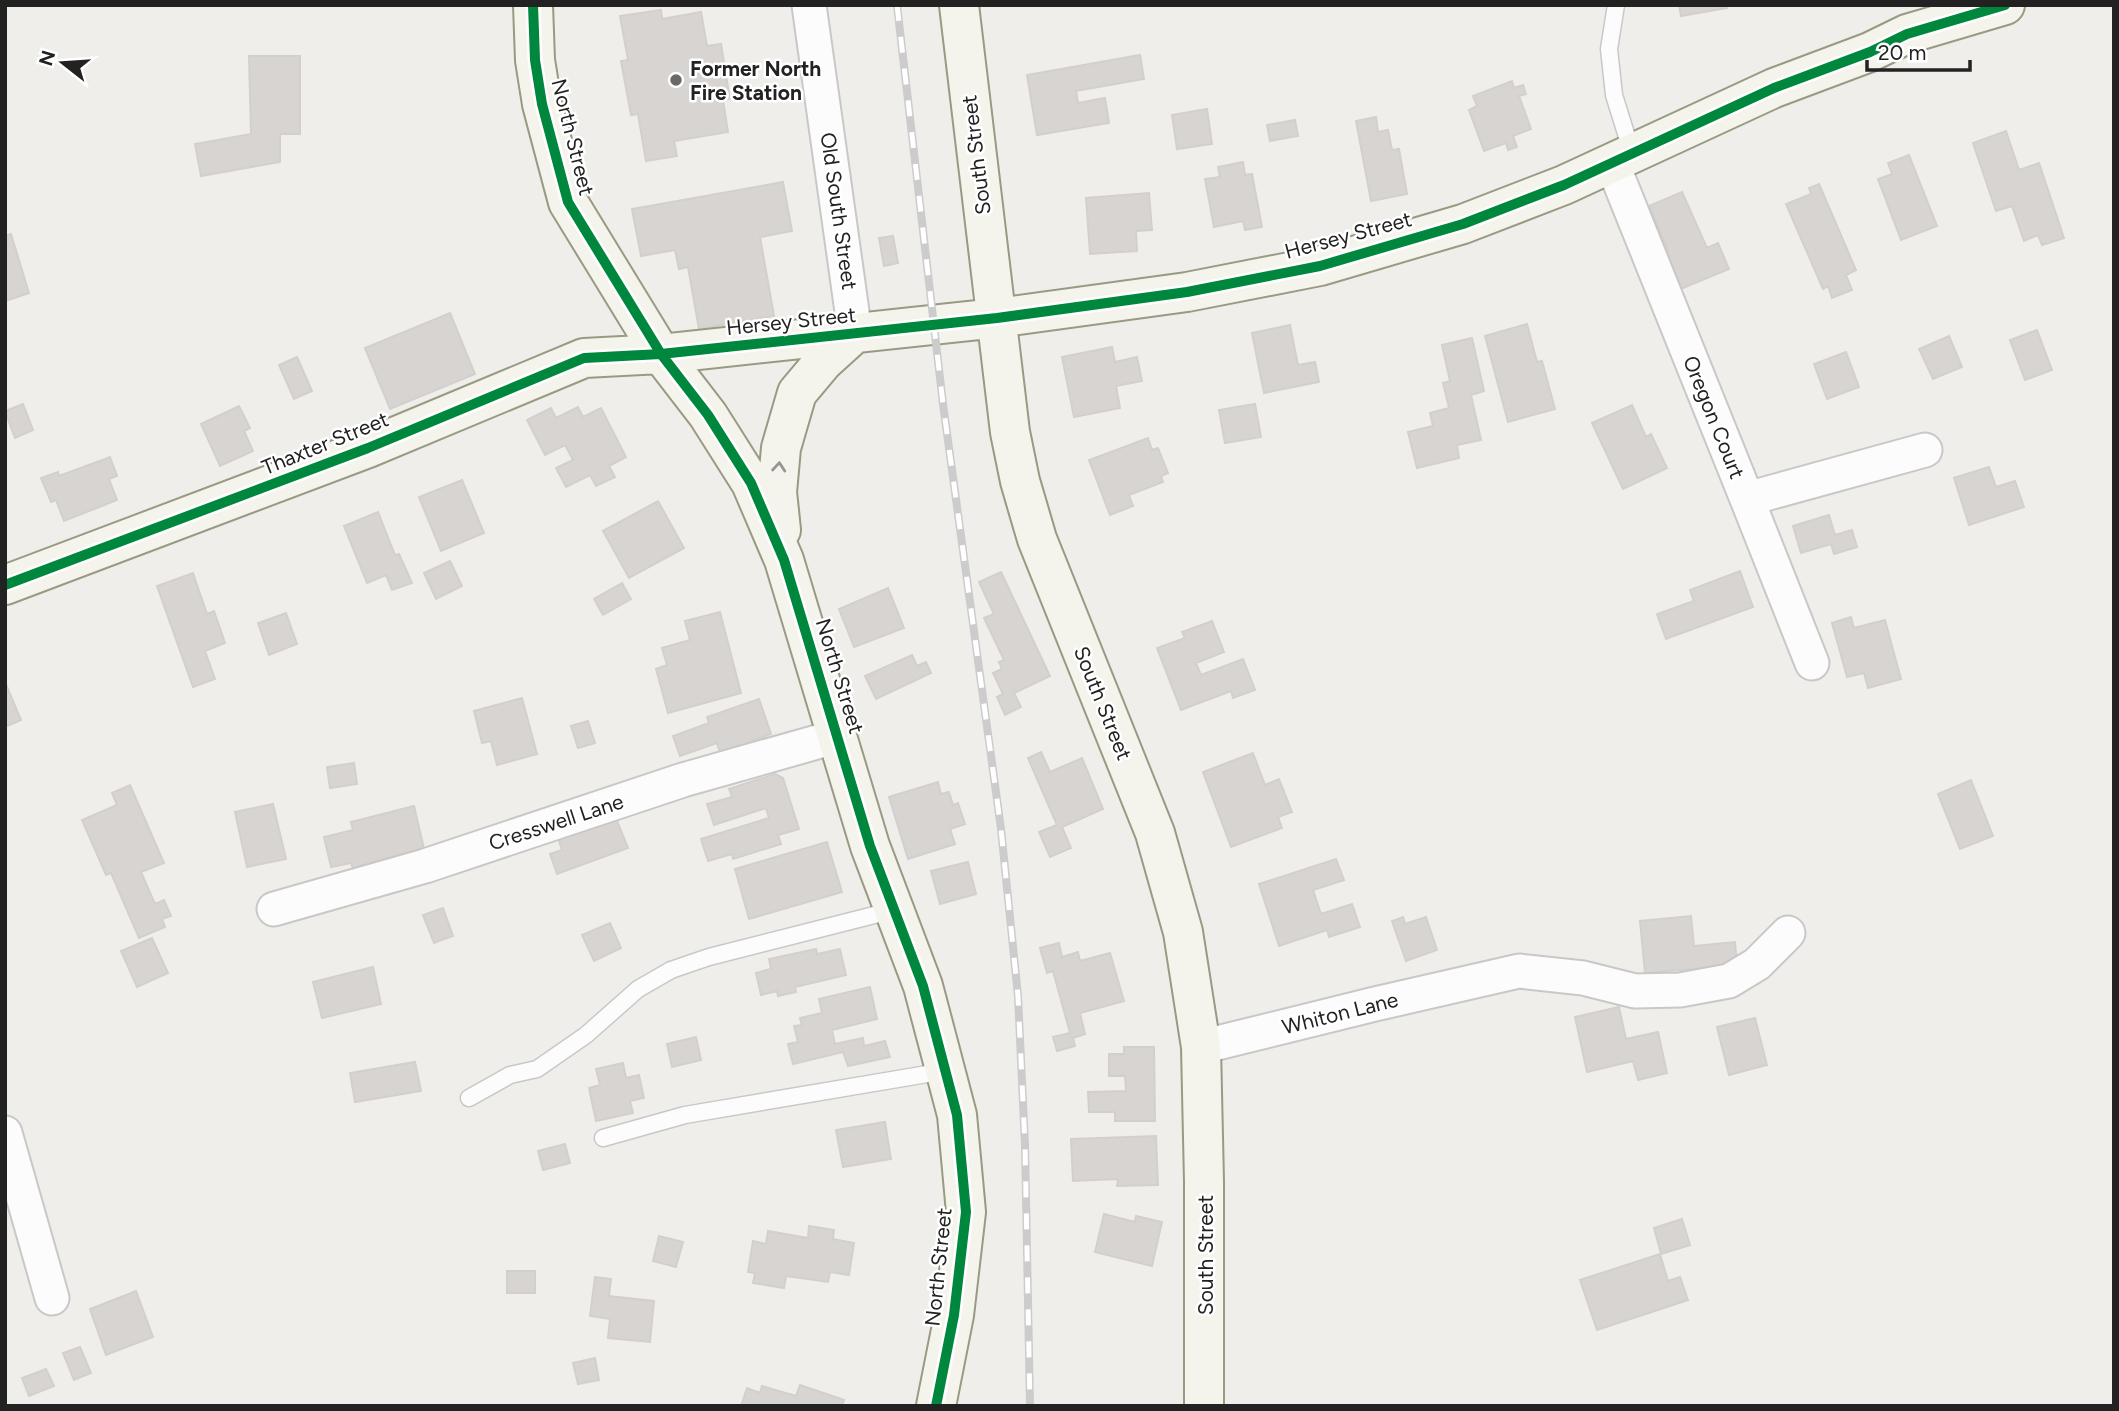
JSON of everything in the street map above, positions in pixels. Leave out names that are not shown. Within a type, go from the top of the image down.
[{"type":"street","name":"North Street","points":[[533,5],[535,60],[542,104],[568,202],[661,354],[708,415],[751,482],[784,560],[870,846],[923,986],[957,1115],[966,1212],[954,1315],[936,1406]]},
{"type":"street","name":"Old South Street","points":[[809,5],[856,333]]},
{"type":"street","name":"South Street","points":[[960,5],[1010,432],[1020,481],[1037,539],[1155,833],[1183,932],[1201,1048],[1204,1406]]},
{"type":"street","name":"Hersey Street","points":[[661,354],[996,318],[1187,292],[1320,266],[1463,224],[1564,185],[1774,88],[1870,52],[1907,34],[2005,5]]},
{"type":"street","name":"Oregon Court","points":[[1622,158],[1747,499],[1924,450]]},
{"type":"street","points":[[784,560],[777,492],[781,448],[790,412],[797,393],[823,362],[856,333]]},
{"type":"street","name":"Thaxter Street","points":[[5,585],[368,448],[584,359],[661,354]]},
{"type":"street","points":[[1747,499],[1812,663]]},
{"type":"street","name":"Cresswell Lane","points":[[274,909],[425,866],[682,780],[838,736]]},
{"type":"street","name":"Whiton Lane","points":[[1201,1048],[1519,971],[1583,978],[1635,991],[1680,990],[1729,981],[1757,964],[1788,933]]},
{"type":"street","points":[[5,1133],[52,1298]]},
{"type":"lane","points":[[1616,5],[1609,49],[1622,158]]},
{"type":"lane","points":[[469,1098],[510,1075],[537,1069],[586,1035],[638,989],[671,970],[709,957],[894,910]]},
{"type":"lane","points":[[603,1138],[685,1115],[945,1071]]},
{"type":"building","points":[[1679,5],[1726,5],[1727,8],[1681,16]]},
{"type":"building","name":"Former North Fire Station","points":[[661,10],[662,19],[701,12],[707,46],[721,44],[730,99],[723,100],[728,132],[674,141],[677,156],[646,161],[638,114],[631,115],[621,61],[628,60],[620,16]]},
{"type":"building","points":[[1140,55],[1144,79],[1076,91],[1078,103],[1105,98],[1109,123],[1037,135],[1027,75]]},
{"type":"building","points":[[249,56],[300,56],[300,134],[280,134],[280,162],[201,176],[195,144],[251,134]]},
{"type":"building","points":[[1512,81],[1514,88],[1523,85],[1526,94],[1519,96],[1531,129],[1513,136],[1517,147],[1508,150],[1506,143],[1484,151],[1469,110],[1477,106],[1473,96]]},
{"type":"building","points":[[1207,109],[1212,144],[1177,149],[1172,115]]},
{"type":"building","points":[[1376,117],[1378,132],[1388,130],[1392,150],[1399,149],[1407,194],[1371,201],[1356,121]]},
{"type":"building","points":[[1295,120],[1298,136],[1270,141],[1267,125]]},
{"type":"building","points":[[2006,131],[2019,170],[2039,163],[2064,238],[2042,245],[2038,235],[2024,241],[2012,206],[1996,211],[1973,143]]},
{"type":"building","points":[[1909,155],[1937,226],[1901,240],[1878,179],[1892,174],[1888,163]]},
{"type":"building","points":[[1243,162],[1245,175],[1252,174],[1262,227],[1245,230],[1243,221],[1214,227],[1205,179],[1220,177],[1218,167]]},
{"type":"building","points":[[783,182],[792,231],[760,237],[774,316],[699,329],[688,267],[679,269],[675,250],[641,256],[632,209]]},
{"type":"building","points":[[1819,184],[1856,270],[1846,275],[1852,290],[1832,298],[1828,286],[1823,289],[1786,204],[1811,194],[1809,188]]},
{"type":"building","points":[[1682,192],[1707,248],[1718,243],[1729,269],[1676,291],[1659,254],[1668,250],[1649,206]]},
{"type":"building","points":[[1149,193],[1152,230],[1136,231],[1137,251],[1090,254],[1086,198]]},
{"type":"building","points":[[11,234],[29,293],[5,301],[5,236]]},
{"type":"building","points":[[893,236],[898,263],[884,266],[879,238]]},
{"type":"building","points":[[450,313],[475,374],[390,409],[365,348]]},
{"type":"building","points":[[1527,324],[1537,362],[1542,361],[1555,409],[1508,422],[1485,336]]},
{"type":"building","points":[[1290,325],[1298,365],[1315,362],[1319,382],[1264,393],[1252,333]]},
{"type":"building","points":[[2037,330],[2052,370],[2025,380],[2010,340]]},
{"type":"building","points":[[1949,336],[1962,367],[1933,379],[1919,349]]},
{"type":"building","points":[[1472,338],[1484,391],[1471,395],[1481,440],[1457,445],[1459,458],[1417,468],[1408,432],[1433,426],[1430,413],[1449,408],[1443,383],[1450,381],[1442,345]]},
{"type":"building","points":[[1112,347],[1115,362],[1137,357],[1142,381],[1116,386],[1120,408],[1074,417],[1062,357]]},
{"type":"building","points":[[1846,352],[1859,387],[1827,399],[1814,364]]},
{"type":"building","points":[[297,357],[312,391],[294,399],[279,365]]},
{"type":"building","points":[[23,404],[33,430],[15,438],[5,411]]},
{"type":"building","points":[[1255,404],[1261,437],[1225,443],[1219,410]]},
{"type":"building","points":[[1632,405],[1646,437],[1651,434],[1667,468],[1623,489],[1592,423]]},
{"type":"building","points":[[239,406],[250,428],[244,431],[253,451],[220,466],[201,424]]},
{"type":"building","points":[[578,407],[583,417],[601,408],[626,457],[609,466],[615,477],[596,486],[590,475],[566,487],[556,468],[573,460],[565,445],[545,455],[527,420],[551,408],[556,418]]},
{"type":"building","points":[[1148,438],[1152,450],[1158,448],[1168,473],[1161,476],[1163,482],[1129,495],[1133,506],[1110,515],[1089,460]]},
{"type":"building","points":[[110,457],[117,476],[109,479],[117,500],[64,521],[56,500],[51,502],[41,478],[58,472],[59,476]]},
{"type":"building","points":[[1989,467],[1996,487],[2015,481],[2024,507],[1969,525],[1954,478]]},
{"type":"building","points":[[462,480],[484,533],[441,551],[419,497]]},
{"type":"building","points":[[658,501],[684,548],[629,578],[603,531]]},
{"type":"building","points":[[378,512],[395,555],[399,554],[412,583],[392,590],[386,575],[367,583],[344,526]]},
{"type":"building","points":[[1829,515],[1835,535],[1852,530],[1857,547],[1834,554],[1831,544],[1801,553],[1793,526]]},
{"type":"building","points":[[450,561],[462,586],[436,599],[424,573]]},
{"type":"building","points":[[1740,571],[1753,607],[1666,639],[1657,614],[1694,601],[1690,590]]},
{"type":"building","points":[[1001,572],[1050,676],[1014,693],[1021,707],[1005,715],[997,697],[1003,694],[993,673],[1002,669],[999,662],[1004,660],[984,618],[994,614],[979,582]]},
{"type":"building","points":[[193,573],[207,614],[214,611],[225,643],[205,651],[215,679],[193,687],[157,586]]},
{"type":"building","points":[[622,583],[631,599],[603,615],[594,599]]},
{"type":"building","points":[[888,588],[904,628],[854,647],[839,609]]},
{"type":"building","points":[[720,612],[741,693],[668,713],[656,669],[667,665],[662,648],[690,640],[685,621]]},
{"type":"building","points":[[286,613],[297,644],[269,655],[258,623]]},
{"type":"building","points":[[1851,617],[1854,628],[1885,620],[1901,679],[1868,688],[1864,673],[1847,677],[1832,623]]},
{"type":"building","points":[[1212,621],[1224,652],[1196,663],[1201,675],[1243,659],[1255,690],[1233,698],[1231,691],[1181,710],[1157,648],[1185,638],[1182,632]]},
{"type":"building","points":[[912,655],[917,666],[926,662],[931,673],[876,699],[865,676]]},
{"type":"building","points":[[5,682],[21,720],[5,727]]},
{"type":"building","points":[[522,698],[537,754],[497,765],[491,741],[482,743],[474,711]]},
{"type":"building","points":[[759,699],[771,734],[720,753],[717,743],[680,756],[673,736],[709,723],[707,717]]},
{"type":"building","points":[[588,721],[595,743],[578,748],[571,726]]},
{"type":"building","points":[[1041,752],[1050,772],[1082,758],[1103,809],[1062,827],[1071,848],[1050,857],[1039,832],[1057,825],[1028,758]]},
{"type":"building","points":[[1253,753],[1265,785],[1279,779],[1292,812],[1278,817],[1282,828],[1231,847],[1203,772]]},
{"type":"building","points":[[354,763],[357,784],[330,788],[327,767]]},
{"type":"building","points":[[775,774],[783,778],[799,829],[778,835],[781,844],[733,859],[732,854],[708,861],[701,839],[769,818],[766,808],[714,825],[707,804],[732,797],[729,789]]},
{"type":"building","points":[[1971,780],[1993,836],[1960,849],[1938,794]]},
{"type":"building","points":[[938,782],[941,794],[949,792],[953,805],[958,803],[965,824],[950,829],[955,844],[908,859],[889,797]]},
{"type":"building","points":[[130,785],[164,863],[141,872],[155,904],[164,900],[171,916],[162,919],[165,927],[139,938],[111,873],[106,875],[82,820],[117,805],[112,793]]},
{"type":"building","points":[[273,804],[286,859],[247,867],[235,812]]},
{"type":"building","points":[[414,806],[425,853],[354,871],[351,863],[331,867],[324,837],[353,830],[351,822]]},
{"type":"building","points":[[615,816],[628,848],[557,874],[550,854],[562,850],[558,838]]},
{"type":"building","points":[[827,842],[842,892],[749,919],[735,869]]},
{"type":"building","points":[[1336,859],[1344,880],[1313,890],[1321,914],[1352,904],[1360,927],[1329,937],[1327,930],[1279,946],[1259,884]]},
{"type":"building","points":[[968,862],[976,894],[940,904],[931,871]]},
{"type":"building","points":[[443,908],[453,936],[434,943],[423,915]]},
{"type":"building","points":[[1691,916],[1694,946],[1735,942],[1737,965],[1645,973],[1640,921]]},
{"type":"building","points":[[1403,917],[1405,924],[1426,917],[1437,950],[1406,961],[1392,921]]},
{"type":"building","points":[[610,923],[621,948],[594,961],[582,935]]},
{"type":"building","points":[[152,938],[168,973],[137,987],[121,951]]},
{"type":"building","points":[[1059,943],[1062,957],[1078,952],[1080,961],[1110,953],[1124,1001],[1080,1013],[1085,1034],[1073,1038],[1075,1046],[1057,1051],[1053,1037],[1070,1033],[1053,971],[1047,973],[1040,948]]},
{"type":"building","points":[[816,949],[817,954],[840,949],[846,975],[795,987],[796,992],[778,996],[777,991],[761,995],[756,973],[771,969],[769,959]]},
{"type":"building","points":[[373,967],[381,1004],[322,1018],[313,982]]},
{"type":"building","points":[[870,987],[877,1019],[832,1030],[835,1044],[863,1038],[864,1046],[885,1041],[890,1057],[848,1066],[843,1052],[793,1064],[788,1044],[798,1042],[794,1026],[802,1025],[800,1018],[822,1013],[819,999]]},
{"type":"building","points":[[1619,1007],[1626,1039],[1658,1032],[1667,1073],[1638,1080],[1633,1061],[1587,1072],[1575,1017]]},
{"type":"building","points":[[1755,1018],[1767,1065],[1729,1075],[1717,1027]]},
{"type":"building","points":[[696,1037],[701,1060],[672,1067],[667,1044]]},
{"type":"building","points":[[1124,1047],[1154,1047],[1155,1121],[1115,1121],[1115,1112],[1089,1112],[1088,1092],[1126,1091],[1125,1076],[1109,1076],[1109,1054],[1124,1054]]},
{"type":"building","points":[[415,1062],[421,1091],[355,1102],[350,1073]]},
{"type":"building","points":[[623,1063],[626,1078],[639,1075],[644,1098],[630,1101],[633,1113],[596,1121],[589,1088],[600,1085],[596,1069]]},
{"type":"building","points":[[885,1122],[891,1159],[843,1167],[836,1130]]},
{"type":"building","points":[[1156,1136],[1158,1185],[1117,1186],[1118,1179],[1073,1181],[1071,1139]]},
{"type":"building","points":[[565,1144],[570,1163],[543,1170],[538,1151]]},
{"type":"building","points":[[1104,1214],[1135,1222],[1136,1216],[1162,1222],[1152,1266],[1095,1252]]},
{"type":"building","points":[[1682,1219],[1690,1245],[1661,1254],[1654,1228]]},
{"type":"building","points":[[809,1226],[834,1230],[833,1239],[854,1243],[849,1275],[830,1272],[828,1282],[786,1276],[784,1288],[753,1283],[755,1273],[748,1272],[753,1241],[766,1244],[768,1231],[808,1238]]},
{"type":"building","points":[[659,1236],[683,1242],[676,1267],[653,1261]]},
{"type":"building","points":[[1660,1254],[1668,1281],[1680,1277],[1688,1300],[1597,1330],[1580,1280]]},
{"type":"building","points":[[507,1271],[535,1271],[535,1293],[507,1293]]},
{"type":"building","points":[[595,1277],[611,1279],[609,1296],[654,1301],[650,1342],[608,1338],[610,1319],[590,1316]]},
{"type":"building","points":[[136,1291],[153,1337],[106,1355],[90,1309]]},
{"type":"building","points":[[80,1347],[91,1373],[74,1380],[63,1353]]},
{"type":"building","points":[[595,1358],[599,1380],[578,1384],[573,1363]]},
{"type":"building","points":[[46,1369],[54,1386],[29,1396],[22,1378]]},
{"type":"building","points":[[800,1385],[844,1400],[842,1406],[741,1406],[747,1388],[760,1393],[762,1386],[796,1396]]},
{"type":"railway","points":[[897,5],[943,404],[1001,829],[1018,996],[1025,1145],[1030,1406]]},
{"type":"cycle path","points":[[533,5],[535,60],[542,104],[568,202],[661,354],[708,415],[751,483],[784,560],[870,846],[923,986],[957,1115],[966,1212],[954,1315],[936,1406]]},
{"type":"cycle path","points":[[5,585],[368,448],[584,358],[661,354],[997,318],[1187,292],[1320,266],[1463,224],[1564,185],[1774,88],[1870,52],[1907,34],[2005,5]]},
{"type":"place","name":"Former North Fire Station","points":[[676,80]]}]
